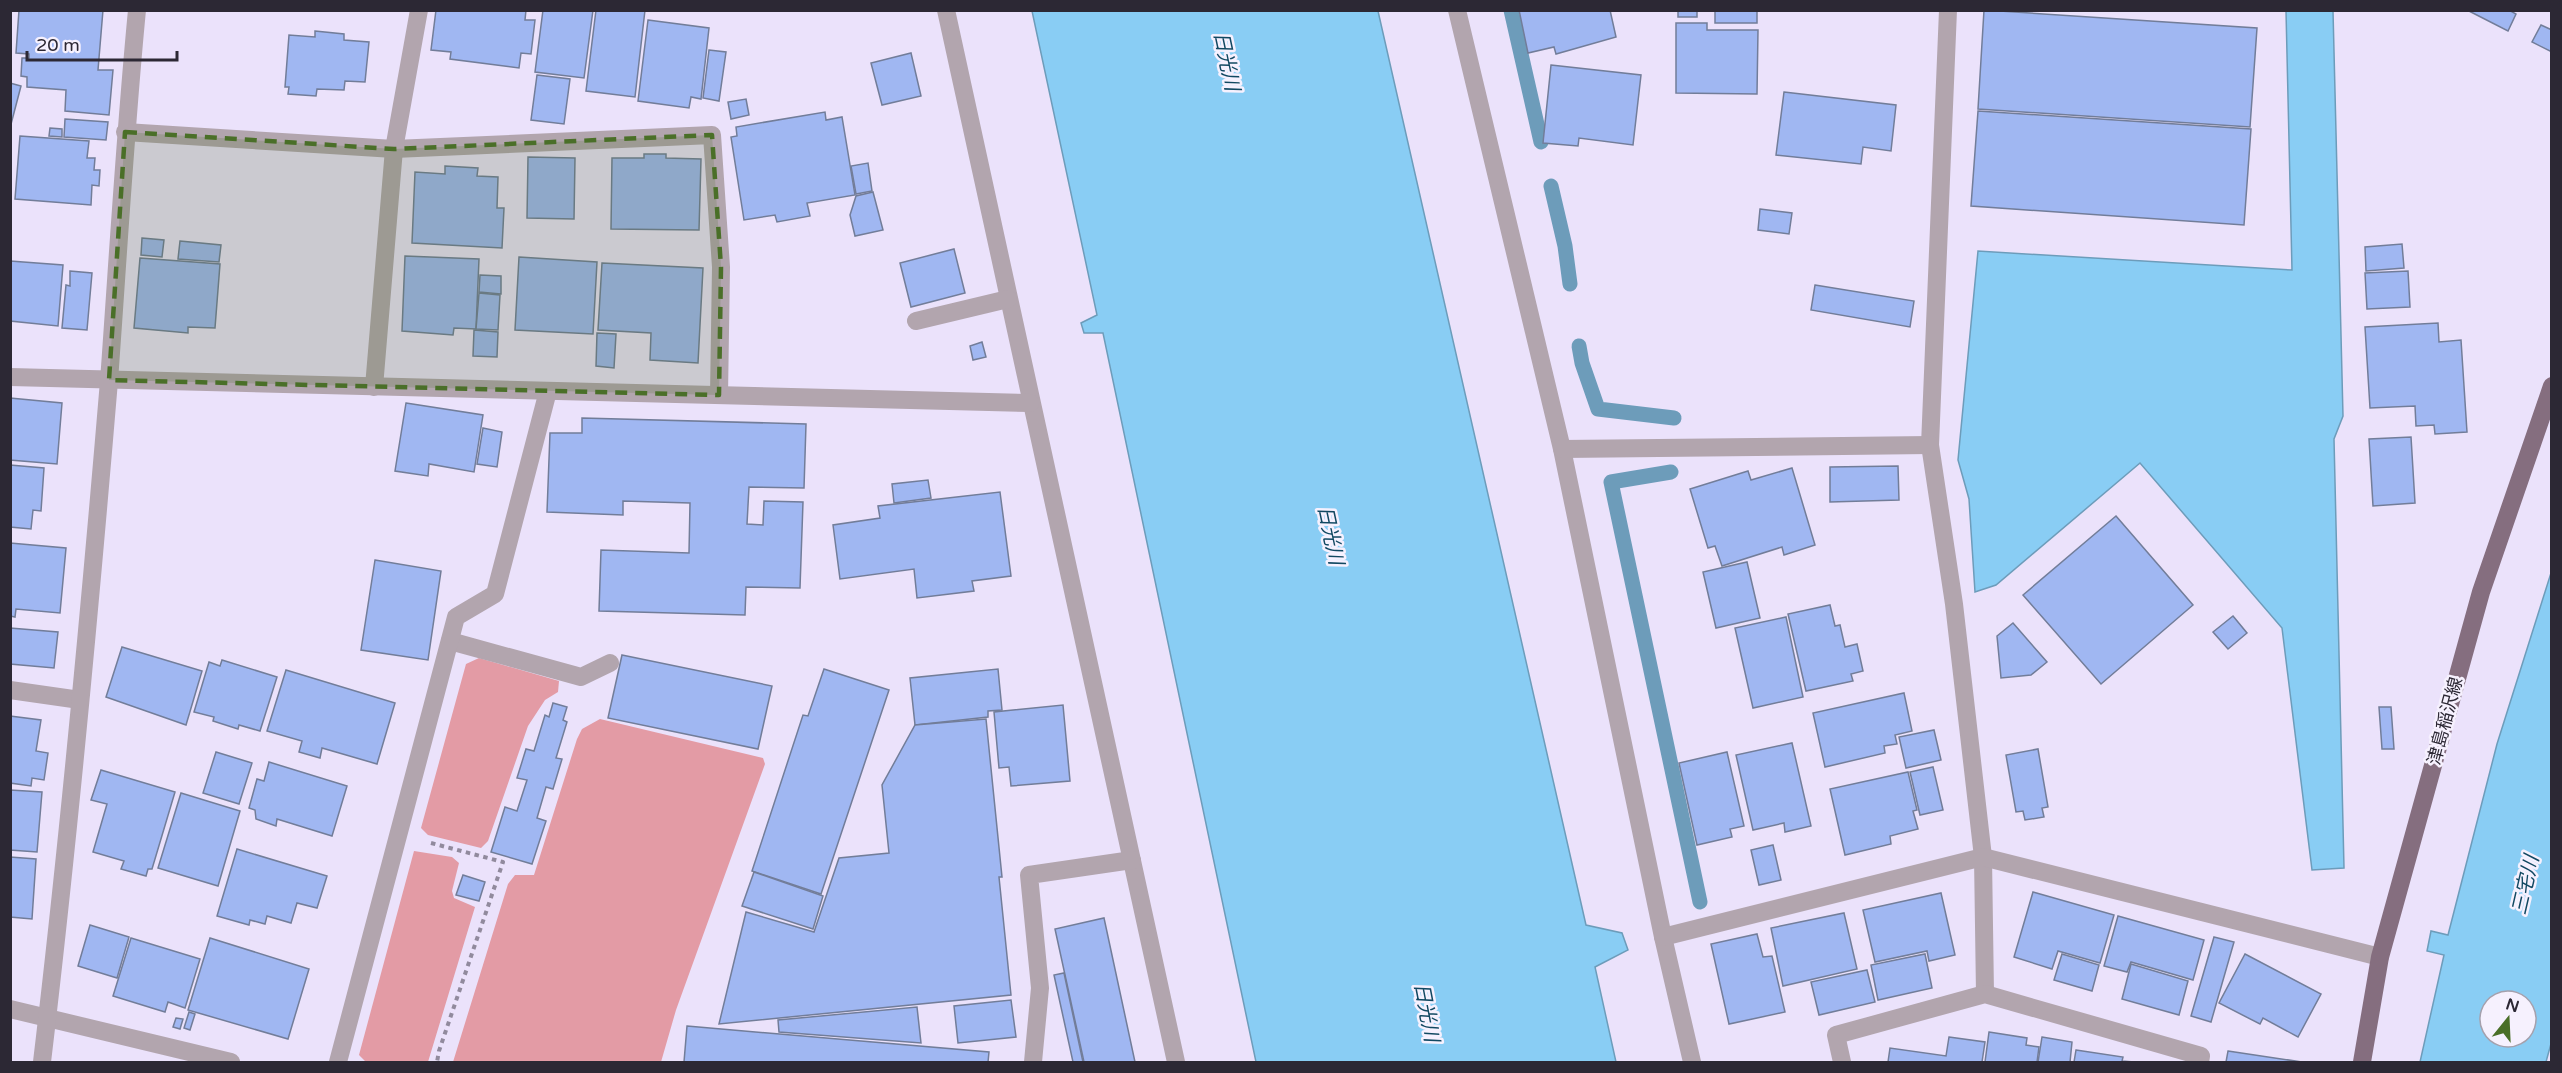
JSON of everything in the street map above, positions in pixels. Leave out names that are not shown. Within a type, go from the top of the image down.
[{"type":"main road","name":"津島稲沢線","points":[[2362,1062],[2380,957],[2481,592],[2552,386]]},
{"type":"street","points":[[42,1062],[80,700],[109,380],[125,132],[137,10]]},
{"type":"street","points":[[374,387],[394,149],[419,10]]},
{"type":"street","points":[[946,10],[1030,403],[1176,1062]]},
{"type":"street","points":[[1457,10],[1562,449],[1663,937],[1692,1062]]},
{"type":"street","points":[[1948,10],[1930,445],[1954,604],[1983,856],[1985,994]]},
{"type":"street","points":[[125,132],[394,149],[711,135],[721,267],[719,395]]},
{"type":"street","points":[[916,321],[1008,299]]},
{"type":"street","points":[[10,377],[1030,403]]},
{"type":"street","points":[[338,1062],[456,617],[495,594],[548,391]]},
{"type":"street","points":[[1562,449],[1930,445]]},
{"type":"street","points":[[450,641],[581,677],[610,663]]},
{"type":"street","points":[[10,690],[80,700]]},
{"type":"street","points":[[1663,937],[1983,856],[2380,957]]},
{"type":"street","points":[[1033,1062],[1040,988],[1029,875],[1132,860]]},
{"type":"street","points":[[1842,1062],[1836,1035],[1985,994],[2201,1056],[2200,1062]]},
{"type":"street","points":[[10,1009],[231,1062]]},
{"type":"path","points":[[399,835],[503,862],[437,1062]]},
{"type":"highlighted area","points":[[125,132],[394,149],[712,135],[721,267],[719,395],[109,380]]},
{"type":"shaded area","points":[[479,658],[559,681],[558,692],[545,700],[528,726],[488,841],[481,848],[428,835],[421,828],[466,664]]},
{"type":"shaded area","points":[[600,719],[763,758],[765,764],[676,1010],[661,1062],[453,1062],[508,884],[515,875],[534,875],[577,739],[582,729]]},
{"type":"shaded area","points":[[414,851],[452,857],[459,863],[452,891],[454,898],[475,907],[428,1062],[366,1062],[359,1055]]},
{"type":"water","name":"日光川","points":[[1032,11],[1378,11],[1586,925],[1622,933],[1628,950],[1595,967],[1616,1062],[1256,1062],[1103,333],[1084,333],[1081,323],[1097,315]]},
{"type":"water","points":[[2286,11],[2333,11],[2343,416],[2334,439],[2344,868],[2312,870],[2282,628],[2140,463],[1996,585],[1975,592],[1969,499],[1958,460],[1978,251],[2292,270]]},
{"type":"water","name":"三宅川","points":[[2551,573],[2552,1040],[2546,1062],[2420,1062],[2444,955],[2427,951],[2431,931],[2448,935],[2497,744]]},
{"type":"building","points":[[19,10],[103,10],[98,70],[113,70],[109,115],[65,111],[66,90],[27,87],[27,77],[21,76],[22,58],[29,58],[29,54],[16,53]]},
{"type":"building","points":[[436,10],[526,10],[525,20],[535,20],[531,54],[521,53],[519,68],[450,59],[451,52],[431,50]]},
{"type":"building","points":[[543,10],[593,10],[584,78],[535,72]]},
{"type":"building","points":[[596,10],[645,10],[635,97],[586,91]]},
{"type":"building","points":[[1519,10],[1610,10],[1616,37],[1556,54],[1554,47],[1528,53]]},
{"type":"building","points":[[1678,10],[1697,10],[1697,17],[1678,17]]},
{"type":"building","points":[[1715,10],[1757,10],[1757,23],[1715,23]]},
{"type":"building","points":[[1984,10],[2257,28],[2250,127],[1978,109]]},
{"type":"building","points":[[2467,10],[2509,10],[2516,14],[2508,31]]},
{"type":"building","points":[[648,20],[709,28],[701,99],[691,97],[689,108],[638,101]]},
{"type":"building","points":[[1676,23],[1707,23],[1707,30],[1758,30],[1757,94],[1676,93]]},
{"type":"building","points":[[2541,25],[2552,30],[2552,52],[2532,42]]},
{"type":"building","points":[[315,31],[344,34],[344,40],[369,42],[365,82],[345,81],[344,90],[317,89],[316,96],[288,94],[289,87],[285,87],[289,35],[315,37]]},
{"type":"building","points":[[709,50],[726,52],[719,101],[703,98]]},
{"type":"building","points":[[911,53],[921,96],[882,105],[871,63]]},
{"type":"building","points":[[1551,65],[1641,75],[1633,145],[1579,138],[1578,146],[1543,143]]},
{"type":"building","points":[[537,75],[570,79],[564,124],[531,120]]},
{"type":"building","points":[[10,83],[21,86],[10,128]]},
{"type":"building","points":[[1784,92],[1896,105],[1891,151],[1863,147],[1861,164],[1776,155]]},
{"type":"building","points":[[746,99],[749,115],[731,119],[728,102]]},
{"type":"building","points":[[1978,111],[2251,129],[2244,225],[1971,206]]},
{"type":"building","points":[[825,112],[826,120],[842,117],[855,195],[807,203],[810,216],[777,222],[775,215],[744,220],[731,137],[737,136],[736,127]]},
{"type":"building","points":[[65,119],[108,122],[106,140],[64,137]]},
{"type":"building","points":[[50,128],[62,129],[62,137],[49,136]]},
{"type":"building","points":[[20,136],[89,141],[87,158],[95,158],[94,170],[100,170],[99,186],[92,185],[91,205],[15,199]]},
{"type":"building","points":[[644,154],[666,154],[666,158],[701,159],[699,230],[611,229],[612,158],[644,158]]},
{"type":"building","points":[[528,157],[575,158],[574,219],[527,218]]},
{"type":"building","points":[[868,163],[872,191],[856,194],[851,166]]},
{"type":"building","points":[[445,166],[478,168],[477,176],[498,177],[497,208],[504,208],[502,248],[412,243],[415,172],[445,174]]},
{"type":"building","points":[[873,192],[883,230],[855,236],[850,215],[856,196]]},
{"type":"building","points":[[1760,209],[1792,213],[1789,234],[1758,230]]},
{"type":"building","points":[[142,238],[164,240],[162,257],[141,255]]},
{"type":"building","points":[[180,241],[221,245],[219,262],[178,259]]},
{"type":"building","points":[[2402,244],[2404,268],[2366,271],[2365,247]]},
{"type":"building","points":[[954,249],[965,293],[911,307],[900,263]]},
{"type":"building","points":[[405,256],[479,259],[476,329],[454,328],[453,335],[402,331]]},
{"type":"building","points":[[519,257],[597,262],[593,334],[515,330]]},
{"type":"building","points":[[140,258],[220,264],[215,328],[188,327],[188,333],[134,328]]},
{"type":"building","points":[[10,261],[63,265],[58,326],[10,321]]},
{"type":"building","points":[[602,263],[703,268],[698,363],[650,360],[651,333],[598,330]]},
{"type":"building","points":[[70,271],[92,273],[87,330],[62,328],[66,285],[70,286]]},
{"type":"building","points":[[2408,271],[2410,307],[2367,309],[2365,273]]},
{"type":"building","points":[[480,275],[501,276],[501,294],[479,292]]},
{"type":"building","points":[[1815,285],[1914,301],[1910,327],[1811,310]]},
{"type":"building","points":[[479,293],[500,295],[498,330],[476,329]]},
{"type":"building","points":[[2438,323],[2439,342],[2461,340],[2467,432],[2435,434],[2434,425],[2416,426],[2415,406],[2370,408],[2365,327]]},
{"type":"building","points":[[474,330],[498,332],[497,357],[473,356]]},
{"type":"building","points":[[597,333],[616,334],[614,368],[596,366]]},
{"type":"building","points":[[982,342],[986,357],[973,360],[970,346]]},
{"type":"building","points":[[10,398],[62,403],[57,464],[10,460]]},
{"type":"building","points":[[406,403],[483,415],[474,472],[429,464],[428,476],[395,471]]},
{"type":"building","points":[[582,418],[806,424],[804,488],[749,487],[747,524],[763,525],[764,501],[803,502],[800,588],[746,587],[745,615],[599,611],[601,550],[689,553],[690,503],[623,501],[623,515],[547,512],[550,433],[582,433]]},
{"type":"building","points":[[483,428],[502,432],[497,467],[477,464]]},
{"type":"building","points":[[2411,437],[2415,503],[2373,506],[2369,439]]},
{"type":"building","points":[[10,465],[44,468],[41,511],[33,510],[31,529],[10,527]]},
{"type":"building","points":[[1898,466],[1899,500],[1830,502],[1830,467]]},
{"type":"building","points":[[1792,468],[1815,545],[1784,555],[1782,547],[1722,566],[1715,546],[1708,548],[1690,489],[1748,471],[1751,480]]},
{"type":"building","points":[[928,480],[931,498],[894,503],[892,484]]},
{"type":"building","points":[[1000,492],[1011,576],[972,581],[974,591],[917,598],[914,569],[840,579],[833,525],[880,518],[878,506]]},
{"type":"building","points":[[2116,516],[2193,605],[2101,684],[2023,595]]},
{"type":"building","points":[[10,543],[66,548],[60,613],[16,609],[15,617],[10,616]]},
{"type":"building","points":[[375,560],[441,571],[428,660],[361,650]]},
{"type":"building","points":[[1747,562],[1760,618],[1716,628],[1703,572]]},
{"type":"building","points":[[1830,605],[1835,626],[1840,625],[1845,647],[1857,644],[1863,671],[1851,674],[1853,681],[1806,691],[1788,614]]},
{"type":"building","points":[[2233,616],[2247,633],[2228,649],[2213,632]]},
{"type":"building","points":[[1786,617],[1803,697],[1753,708],[1735,628]]},
{"type":"building","points":[[2013,623],[2047,662],[2031,675],[2001,678],[1997,636]]},
{"type":"building","points":[[10,628],[58,632],[54,668],[10,664]]},
{"type":"building","points":[[122,647],[202,671],[186,725],[106,697]]},
{"type":"building","points":[[622,655],[772,686],[758,749],[608,718]]},
{"type":"building","points":[[222,660],[277,677],[260,731],[239,725],[238,729],[213,721],[214,717],[194,712],[209,662],[220,666]]},
{"type":"building","points":[[824,669],[889,690],[821,894],[752,871],[803,715],[808,716]]},
{"type":"building","points":[[998,669],[1002,710],[988,711],[988,717],[915,725],[910,678]]},
{"type":"building","points":[[286,670],[395,703],[377,764],[322,748],[320,758],[299,752],[302,741],[267,731]]},
{"type":"building","points":[[1904,693],[1912,731],[1895,735],[1897,744],[1884,746],[1885,753],[1825,767],[1813,713]]},
{"type":"building","points":[[553,703],[567,707],[563,720],[567,722],[556,758],[562,759],[553,789],[546,787],[537,818],[546,821],[532,864],[491,852],[505,807],[517,811],[527,780],[517,778],[526,749],[534,751],[545,715],[549,717]]},
{"type":"building","points":[[1063,705],[1070,781],[1011,786],[1009,767],[999,768],[994,712]]},
{"type":"building","points":[[2379,707],[2391,707],[2394,749],[2382,749]]},
{"type":"building","points":[[10,716],[41,720],[36,751],[48,753],[44,780],[32,778],[31,786],[10,783]]},
{"type":"building","points":[[986,719],[1011,995],[719,1024],[746,912],[814,932],[839,858],[889,853],[882,785],[915,725]]},
{"type":"building","points":[[1934,730],[1941,760],[1906,768],[1899,737]]},
{"type":"building","points":[[1792,743],[1811,826],[1785,832],[1784,823],[1753,830],[1736,755]]},
{"type":"building","points":[[2038,749],[2048,807],[2042,808],[2044,817],[2025,820],[2023,811],[2016,812],[2006,755]]},
{"type":"building","points":[[216,752],[252,763],[239,804],[203,793]]},
{"type":"building","points":[[1727,752],[1744,826],[1730,829],[1732,837],[1697,845],[1679,763]]},
{"type":"building","points":[[269,762],[347,786],[332,836],[277,819],[276,826],[256,819],[255,810],[249,808],[257,779],[264,781]]},
{"type":"building","points":[[1933,767],[1943,810],[1920,815],[1910,772]]},
{"type":"building","points":[[101,770],[175,792],[152,869],[148,869],[146,876],[121,869],[124,861],[93,852],[107,804],[91,800]]},
{"type":"building","points":[[1908,772],[1917,810],[1913,811],[1918,829],[1890,836],[1891,844],[1845,855],[1830,789]]},
{"type":"building","points":[[10,790],[42,792],[37,852],[10,850]]},
{"type":"building","points":[[181,793],[240,811],[218,886],[158,868]]},
{"type":"building","points":[[1773,845],[1781,880],[1759,885],[1751,850]]},
{"type":"building","points":[[237,849],[327,876],[317,908],[297,903],[291,923],[267,916],[265,924],[250,920],[249,925],[217,916]]},
{"type":"building","points":[[10,857],[36,859],[32,919],[10,917]]},
{"type":"building","points":[[754,872],[823,896],[813,929],[742,906]]},
{"type":"building","points":[[463,875],[485,882],[479,901],[456,895]]},
{"type":"building","points":[[2033,892],[2114,915],[2100,963],[2058,951],[2052,969],[2014,957]]},
{"type":"building","points":[[1941,893],[1955,955],[1929,961],[1927,951],[1875,962],[1863,910]]},
{"type":"building","points":[[1844,913],[1857,969],[1783,986],[1771,928]]},
{"type":"building","points":[[2118,916],[2204,940],[2193,980],[2131,962],[2127,972],[2104,966]]},
{"type":"building","points":[[1104,918],[1135,1062],[1084,1062],[1055,929]]},
{"type":"building","points":[[90,925],[129,937],[117,978],[78,966]]},
{"type":"building","points":[[1757,934],[1763,957],[1772,956],[1785,1012],[1729,1024],[1711,944]]},
{"type":"building","points":[[2214,937],[2234,942],[2211,1022],[2191,1016]]},
{"type":"building","points":[[131,938],[200,959],[185,1008],[168,1002],[165,1012],[113,996]]},
{"type":"building","points":[[210,938],[309,969],[288,1039],[188,1010]]},
{"type":"building","points":[[1925,954],[1932,988],[1878,1000],[1871,965]]},
{"type":"building","points":[[2062,954],[2099,965],[2092,991],[2054,980]]},
{"type":"building","points":[[2245,954],[2321,994],[2298,1037],[2263,1018],[2260,1024],[2219,1003]]},
{"type":"building","points":[[2131,964],[2188,981],[2179,1015],[2122,999]]},
{"type":"building","points":[[1867,970],[1875,1002],[1819,1015],[1811,982]]},
{"type":"building","points":[[1064,973],[1083,1062],[1073,1062],[1054,975]]},
{"type":"building","points":[[1011,1000],[1016,1037],[958,1043],[954,1006]]},
{"type":"building","points":[[917,1007],[921,1043],[779,1032],[778,1020]]},
{"type":"building","points":[[189,1012],[195,1014],[190,1030],[184,1028]]},
{"type":"building","points":[[176,1018],[183,1019],[180,1029],[173,1027]]},
{"type":"building","points":[[687,1026],[989,1052],[988,1062],[684,1062]]},
{"type":"building","points":[[1989,1032],[2027,1038],[2026,1045],[2039,1047],[2037,1062],[1985,1062]]},
{"type":"building","points":[[1949,1037],[1985,1042],[1982,1062],[1888,1062],[1890,1048],[1946,1056]]},
{"type":"building","points":[[2042,1037],[2072,1042],[2070,1062],[2038,1062]]},
{"type":"building","points":[[2076,1050],[2123,1057],[2122,1061],[2134,1062],[2074,1062]]},
{"type":"building","points":[[2228,1051],[2302,1062],[2226,1062]]},
{"type":"waterway","points":[[1511,10],[1541,142]]},
{"type":"waterway","points":[[1551,186],[1565,246],[1570,284]]},
{"type":"waterway","points":[[1579,346],[1582,363],[1598,409],[1674,418]]},
{"type":"waterway","points":[[1671,472],[1611,482],[1700,902]]}]
